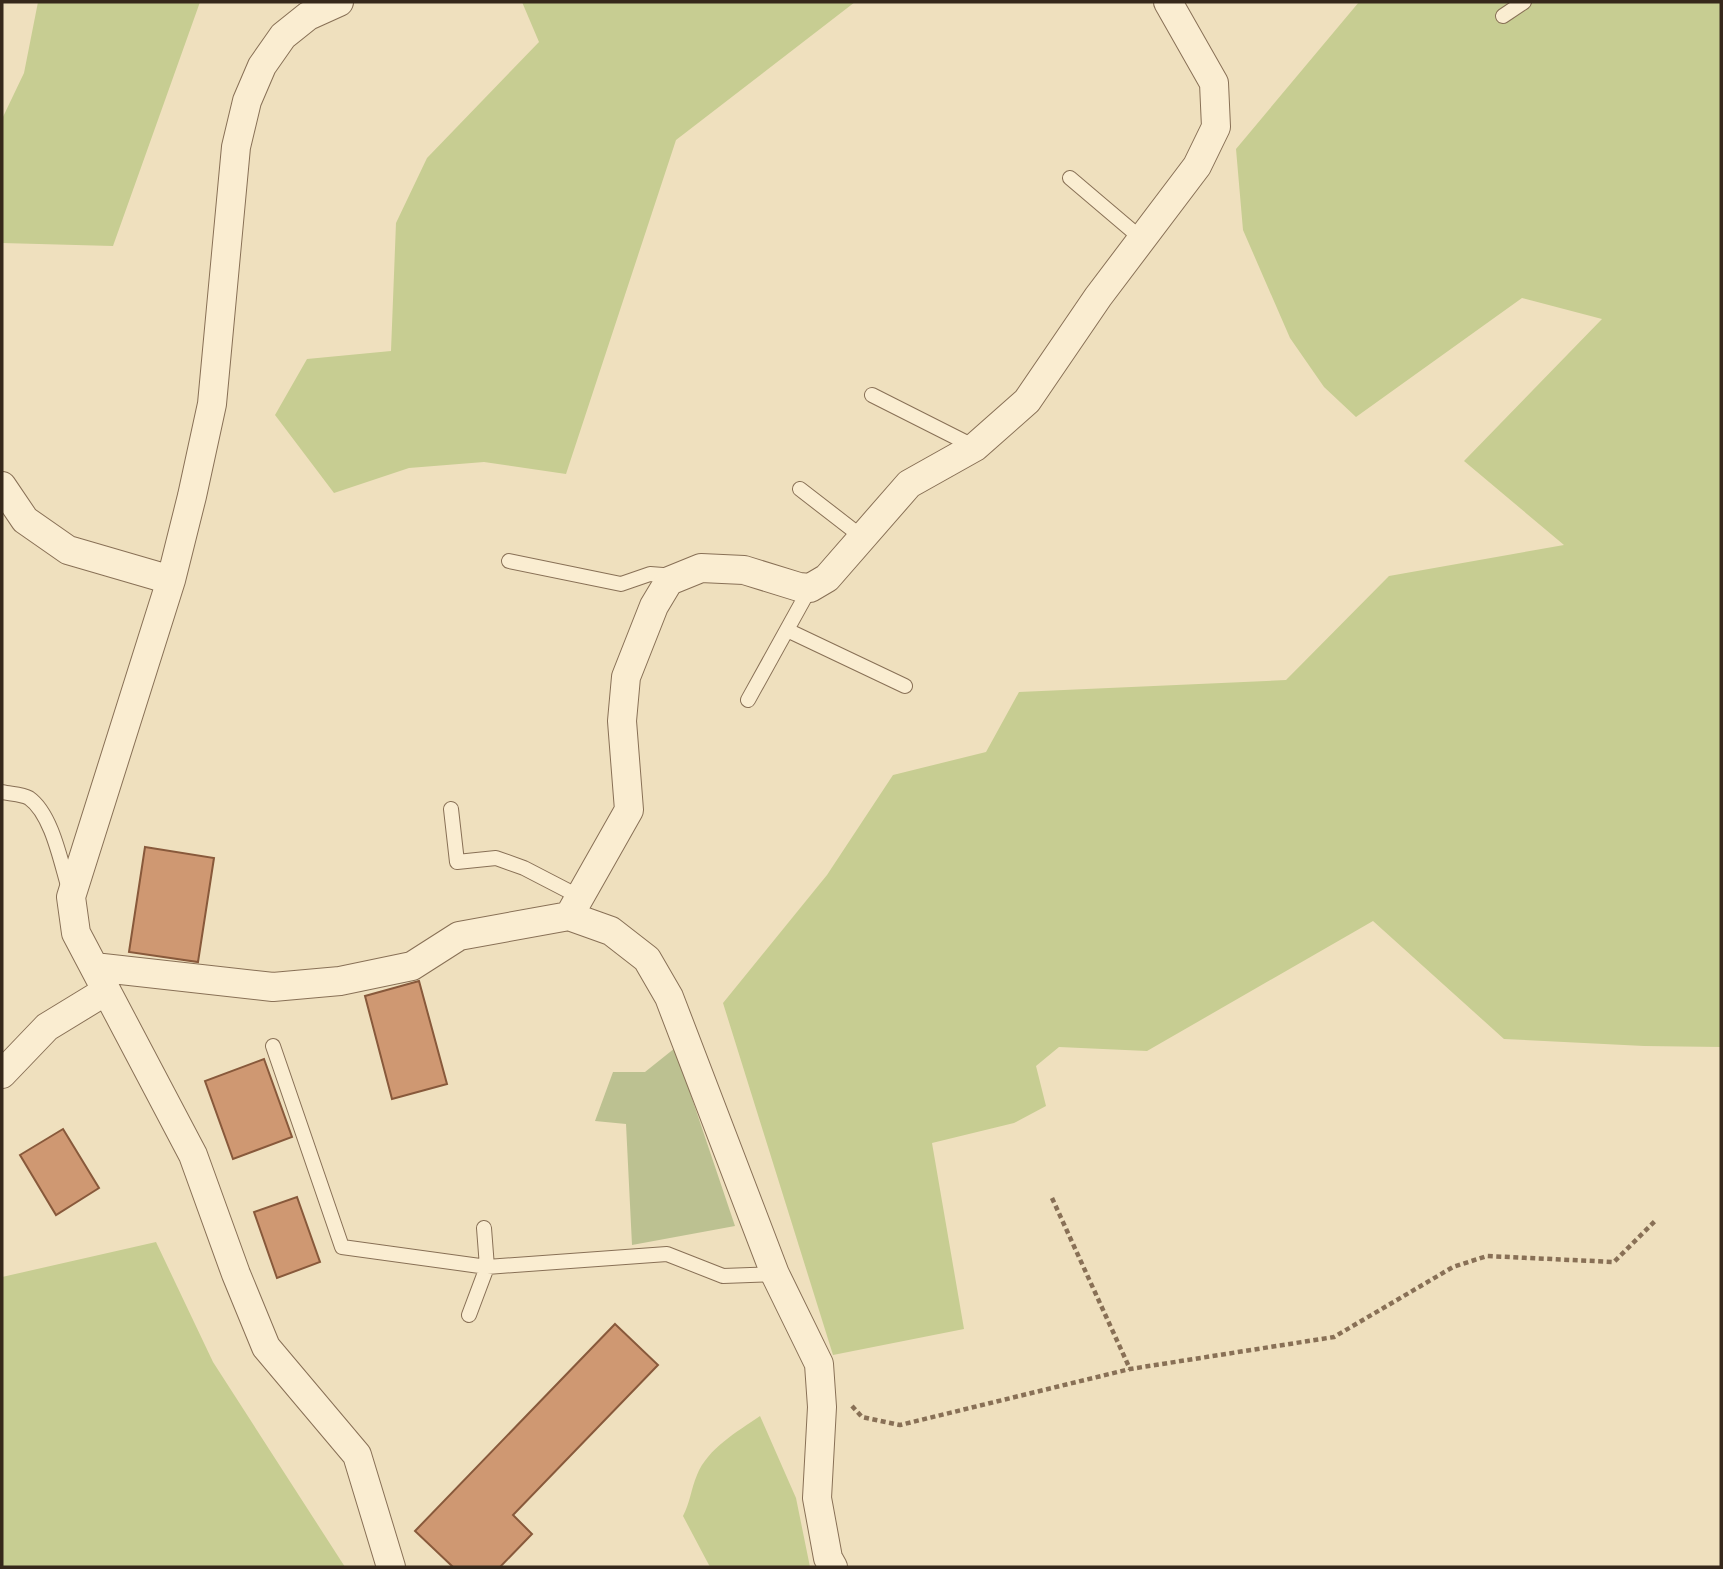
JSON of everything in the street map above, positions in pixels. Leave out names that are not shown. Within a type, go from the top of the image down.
[{"type":"street","points":[[339,2],[308,16],[283,36],[262,65],[247,101],[236,147],[212,404],[171,580],[71,897],[76,933],[193,1155],[236,1275],[266,1347],[357,1455],[391,1567]]},
{"type":"street","points":[[2,1074],[47,1027],[100,979],[273,987],[340,981],[412,966],[459,936],[574,907],[629,810],[622,721],[626,677],[654,606],[669,580],[701,568],[744,570],[810,588],[827,578],[909,484],[975,447],[1027,401],[1098,297],[1197,166],[1216,127],[1213,83],[1168,2]]},
{"type":"street","points":[[2,486],[25,520],[68,550],[171,580]]},
{"type":"street","points":[[574,907],[647,959],[669,997],[775,1274],[819,1364],[822,1407],[817,1497],[828,1558],[833,1567]]},
{"type":"lane","points":[[1503,16],[1524,2]]},
{"type":"lane","points":[[1070,178],[1143,240]]},
{"type":"lane","points":[[872,395],[975,447]]},
{"type":"lane","points":[[800,489],[862,537]]},
{"type":"lane","points":[[509,561],[621,584],[650,574],[663,575],[669,580]]},
{"type":"lane","points":[[747,700],[810,588]]},
{"type":"lane","points":[[787,630],[905,686]]},
{"type":"lane","points":[[2,792],[28,797],[39,809],[50,826],[71,897]]},
{"type":"lane","points":[[452,809],[457,862],[496,858],[524,868],[574,907]]},
{"type":"lane","points":[[273,1046],[342,1247],[488,1267],[667,1254],[723,1276],[775,1274]]},
{"type":"lane","points":[[469,1315],[488,1267],[484,1228]]},
{"type":"path","points":[[1052,1198],[1130,1369]]},
{"type":"path","points":[[819,1364],[862,1417],[900,1425],[1130,1369],[1334,1337],[1453,1267],[1487,1256],[1614,1262],[1655,1220]]},
{"type":"green space","points":[[38,2],[200,2],[113,246],[2,243],[2,119],[24,73]]},
{"type":"green space","points":[[522,2],[855,2],[676,140],[566,474],[484,462],[409,468],[334,493],[275,415],[307,359],[391,351],[396,223],[427,158],[539,42]]},
{"type":"green space","points":[[1359,2],[1721,2],[1721,1047],[1504,1039],[1373,921],[1147,1051],[1059,1047],[1036,1066],[1046,1106],[1014,1123],[932,1143],[964,1329],[833,1355],[723,1003],[827,875],[893,775],[986,752],[1019,692],[1286,680],[1389,576],[1564,545],[1464,461],[1602,319],[1522,298],[1356,417],[1324,387],[1290,338],[1243,230],[1236,149]]},
{"type":"green space","points":[[675,1048],[735,1226],[632,1245],[626,1124],[595,1121],[613,1072],[645,1072]]},
{"type":"green space","points":[[156,1242],[213,1362],[345,1567],[2,1567],[2,1277]]},
{"type":"green space","points":[[760,1416],[796,1498],[810,1567],[710,1567],[683,1516],[697,1475],[708,1457],[724,1441]]},
{"type":"building","points":[[145,847],[214,858],[198,962],[129,952]]},
{"type":"building","points":[[419,981],[447,1084],[392,1099],[365,996]]},
{"type":"building","points":[[264,1059],[292,1137],[233,1159],[205,1081]]},
{"type":"building","points":[[63,1129],[99,1188],[56,1215],[20,1155]]},
{"type":"building","points":[[297,1197],[320,1262],[277,1278],[254,1212]]},
{"type":"building","points":[[615,1324],[658,1365],[513,1515],[532,1534],[500,1567],[453,1567],[415,1531]]}]
